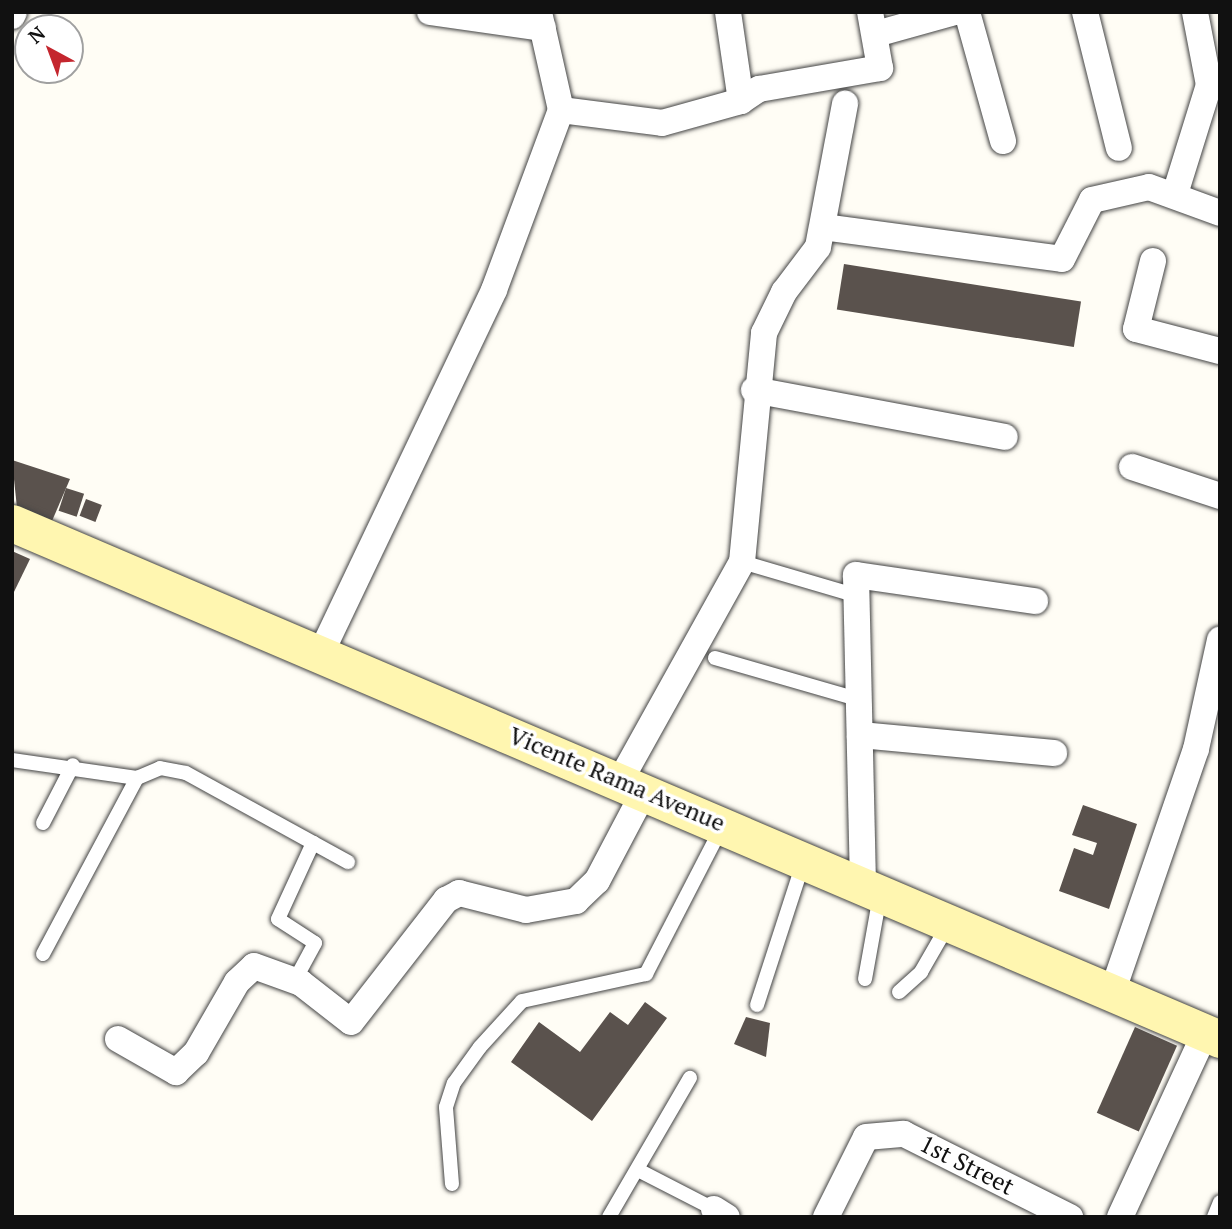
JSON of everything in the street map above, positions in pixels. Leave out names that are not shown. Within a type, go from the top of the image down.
[{"type":"main road","name":"Vicente Rama Avenue","points":[[12,523],[951,921],[1213,1036]]},
{"type":"street","points":[[321,653],[494,290],[561,110],[541,20],[430,12]]},
{"type":"street","points":[[729,12],[741,101]]},
{"type":"street","points":[[561,110],[662,123],[741,101],[758,89],[880,68],[873,23],[955,12]]},
{"type":"street","points":[[967,12],[1003,141]]},
{"type":"street","points":[[1085,12],[1119,148]]},
{"type":"street","points":[[1175,194],[1209,85],[1195,12]]},
{"type":"street","points":[[118,1039],[176,1072],[196,1053],[247,970],[270,969],[295,981],[351,1022],[446,900],[459,893],[527,910],[576,901],[597,881],[632,786],[742,562],[754,390],[768,319],[784,292],[808,266],[823,226],[845,104]]},
{"type":"street","points":[[823,226],[1062,259],[1092,200],[1149,187],[1175,194],[1220,213]]},
{"type":"street","points":[[1153,261],[1136,329],[1220,351]]},
{"type":"street","points":[[754,390],[1005,438]]},
{"type":"street","points":[[1132,467],[1220,496]]},
{"type":"street","points":[[872,888],[857,699],[854,595],[856,575],[1035,601]]},
{"type":"street","points":[[1112,993],[1196,750],[1220,640]]},
{"type":"street","points":[[860,734],[1054,753]]},
{"type":"street","points":[[1120,1217],[1213,1036]]},
{"type":"street","name":"1st Street","points":[[826,1217],[866,1137],[904,1134],[1070,1217]]},
{"type":"lane","points":[[742,562],[854,595]]},
{"type":"lane","points":[[715,658],[857,699]]},
{"type":"lane","points":[[12,760],[73,765],[137,778],[160,768],[186,773],[348,862]]},
{"type":"lane","points":[[43,822],[73,765]]},
{"type":"lane","points":[[43,954],[137,778]]},
{"type":"lane","points":[[453,1184],[446,1107],[480,1047],[522,1001],[646,974],[723,825]]},
{"type":"lane","points":[[295,981],[315,943],[278,919],[313,843]]},
{"type":"lane","points":[[757,1005],[804,859]]},
{"type":"lane","points":[[865,979],[872,888]]},
{"type":"lane","points":[[899,992],[921,972],[951,921]]},
{"type":"lane","points":[[608,1217],[690,1078]]},
{"type":"lane","points":[[638,1170],[720,1213]]},
{"type":"lane","points":[[1214,1217],[1220,1202]]},
{"type":"building","points":[[844,264],[1081,302],[1074,347],[837,309]]},
{"type":"building","points":[[12,460],[70,479],[52,521],[17,508]]},
{"type":"building","points":[[66,488],[84,494],[77,517],[59,511]]},
{"type":"building","points":[[86,499],[102,505],[95,522],[80,516]]},
{"type":"building","points":[[12,551],[30,559],[12,596]]},
{"type":"building","points":[[1083,805],[1137,824],[1109,909],[1059,891],[1074,848],[1093,855],[1097,843],[1072,835]]},
{"type":"building","points":[[645,1002],[667,1018],[592,1121],[511,1062],[539,1022],[580,1052],[610,1012],[628,1025]]},
{"type":"building","points":[[746,1017],[770,1023],[766,1057],[734,1044]]},
{"type":"building","points":[[1135,1027],[1177,1046],[1139,1132],[1097,1113]]}]
